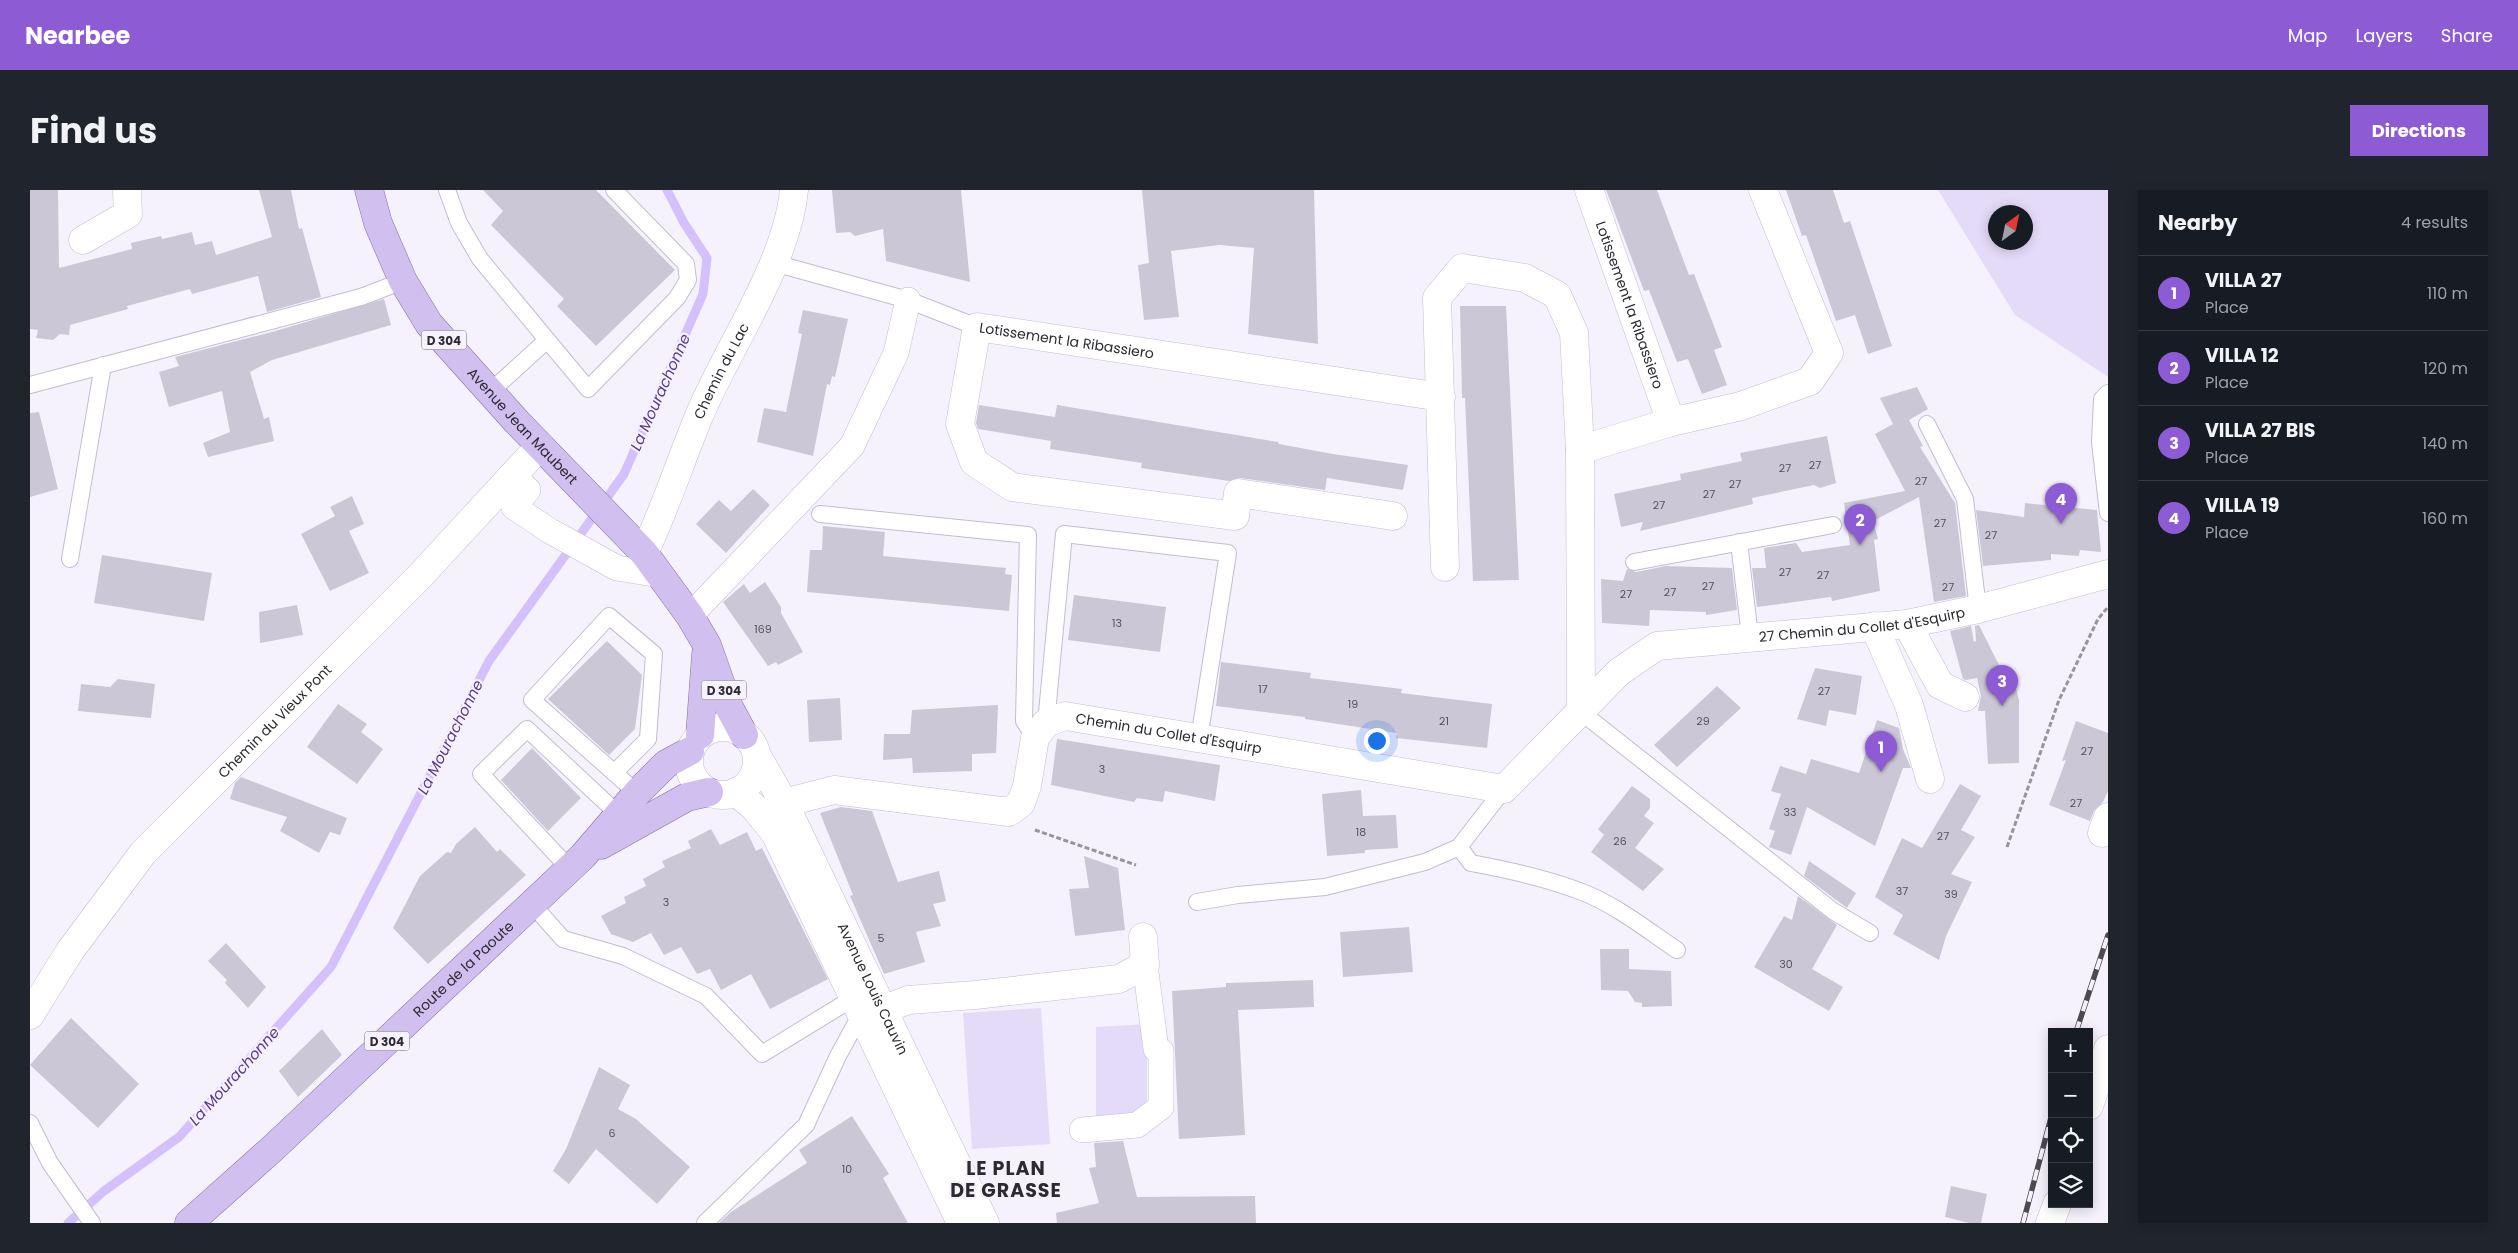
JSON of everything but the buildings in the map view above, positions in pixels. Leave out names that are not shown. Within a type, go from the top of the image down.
[{"type":"main road","name":"Avenue Jean Maubert","points":[[369,190],[378,223],[403,281],[429,324],[540,446],[635,544],[660,575],[690,616],[707,645],[729,707],[750,745]]},
{"type":"main road","name":"D 304","points":[[695,743],[707,645]]},
{"type":"main road","name":"Route de la Paoute","points":[[189,1223],[279,1143],[576,862],[637,793],[666,764],[695,743]]},
{"type":"main road","name":"Route de la Paoute","points":[[576,862],[687,797],[709,792]]},
{"type":"street","points":[[83,240],[128,214],[127,190]]},
{"type":"street","name":"Chemin du Lac","points":[[635,544],[774,262],[792,214],[794,190]]},
{"type":"street","name":"Lotissement la Ribassiero","points":[[1589,190],[1671,422]]},
{"type":"street","points":[[1580,450],[1671,422],[1741,406],[1810,381],[1829,353],[1763,190]]},
{"type":"street","points":[[1445,567],[1438,298],[1462,268],[1525,278],[1558,295],[1574,332],[1580,450],[1581,712],[1504,789]]},
{"type":"street","points":[[690,616],[852,446],[896,353],[908,300]]},
{"type":"street","name":"Lotissement la Ribassiero","points":[[1392,516],[1238,494],[1235,516],[1012,487],[974,462],[960,424],[977,328],[1441,397]]},
{"type":"street","name":"Chemin du Vieux Pont","points":[[30,1015],[70,951],[143,853],[420,576],[512,474],[540,446]]},
{"type":"street","points":[[512,474],[528,490],[514,506],[550,531],[618,568],[660,575]]},
{"type":"street","name":"27 Chemin du Collet d'Esquirp","points":[[1581,712],[1619,672],[1657,646],[1907,624],[1978,610],[2107,571]]},
{"type":"street","points":[[1907,624],[1940,685],[1965,697]]},
{"type":"street","points":[[1874,626],[1909,705],[1930,779]]},
{"type":"street","name":"Chemin du Collet d'Esquirp","points":[[1041,731],[1065,716],[1504,789]]},
{"type":"street","points":[[717,727],[726,727],[750,745],[752,778],[746,786],[736,792],[722,795],[709,792],[694,779],[689,761],[695,743],[717,727]]},
{"type":"street","points":[[772,810],[834,790],[1009,812],[1021,803],[1041,731]]},
{"type":"street","name":"Avenue Louis Cauvin","points":[[750,745],[772,810],[775,833],[866,1009],[986,1223]]},
{"type":"street","name":"Avenue Louis Cauvin","points":[[736,792],[772,810]]},
{"type":"street","points":[[1082,1130],[1137,1125],[1161,1108],[1161,1051],[1156,1049],[1143,937]]},
{"type":"street","points":[[866,1009],[908,1000],[975,996],[1119,979],[1145,965]]},
{"type":"street","name":"Avenue Louis Cauvin","points":[[866,1009],[962,1223]]},
{"type":"street","points":[[2093,1094],[2108,1049]]},
{"type":"street","points":[[2050,1223],[2055,1208]]},
{"type":"lane","points":[[447,190],[459,223],[480,259],[546,341],[588,389],[677,298],[688,280],[686,264],[614,190]]},
{"type":"lane","points":[[774,262],[908,300],[977,328]]},
{"type":"lane","points":[[30,385],[361,297],[403,281]]},
{"type":"lane","points":[[490,392],[546,341]]},
{"type":"lane","points":[[70,559],[103,365]]},
{"type":"lane","points":[[2108,393],[2102,399],[2100,442],[2108,514]]},
{"type":"lane","points":[[1927,424],[1965,499],[1978,610]]},
{"type":"lane","points":[[820,514],[1028,535],[1024,720],[1041,731],[1064,534],[1228,553],[1198,739]]},
{"type":"lane","points":[[1634,562],[1833,525]]},
{"type":"lane","points":[[1739,542],[1750,637]]},
{"type":"lane","points":[[614,773],[648,740],[654,654],[609,616],[532,700],[614,773],[637,793]]},
{"type":"lane","points":[[1581,712],[1834,911],[1870,933]]},
{"type":"lane","points":[[576,862],[481,774],[527,729],[618,814]]},
{"type":"lane","points":[[1197,902],[1238,895],[1325,888],[1425,862],[1459,847],[1504,789]]},
{"type":"lane","points":[[1459,847],[1471,863],[1527,874],[1584,892],[1631,919],[1677,950]]},
{"type":"lane","points":[[532,904],[563,939],[624,956],[706,996],[762,1054],[866,1009]]},
{"type":"lane","points":[[705,1223],[806,1125],[838,1056],[866,1009]]},
{"type":"lane","points":[[30,1123],[50,1163],[92,1223]]},
{"type":"path","points":[[2007,848],[2059,700],[2098,619],[2108,607]]},
{"type":"path","points":[[1013,808],[1022,825],[1136,865]]},
{"type":"shaded area","points":[[1938,190],[2108,190],[2108,377],[2015,315]]},
{"type":"shaded area","points":[[1041,1008],[1050,1144],[972,1149],[963,1013]]},
{"type":"shaded area","points":[[1147,1024],[1147,1101],[1134,1111],[1133,1122],[1096,1123],[1096,1027]]},
{"type":"waterway","name":"La Mourachonne","points":[[68,1223],[104,1191],[179,1137],[331,967],[489,661],[624,474],[703,294],[707,258],[684,223],[667,190]]},
{"type":"railway","points":[[2077,1028],[2108,935]]},
{"type":"railway","points":[[2023,1223],[2051,1118]]},
{"type":"place","name":"VILLA 19","points":[[2061,524]]},
{"type":"place","name":"VILLA 12","points":[[1860,545]]},
{"type":"place","name":"VILLA 27 BIS","points":[[2002,706]]},
{"type":"place","name":"VILLA 27","points":[[1881,772]]},
{"type":"district","name":"LE PLAN DE GRASSE","points":[[1006,1179]]}]
